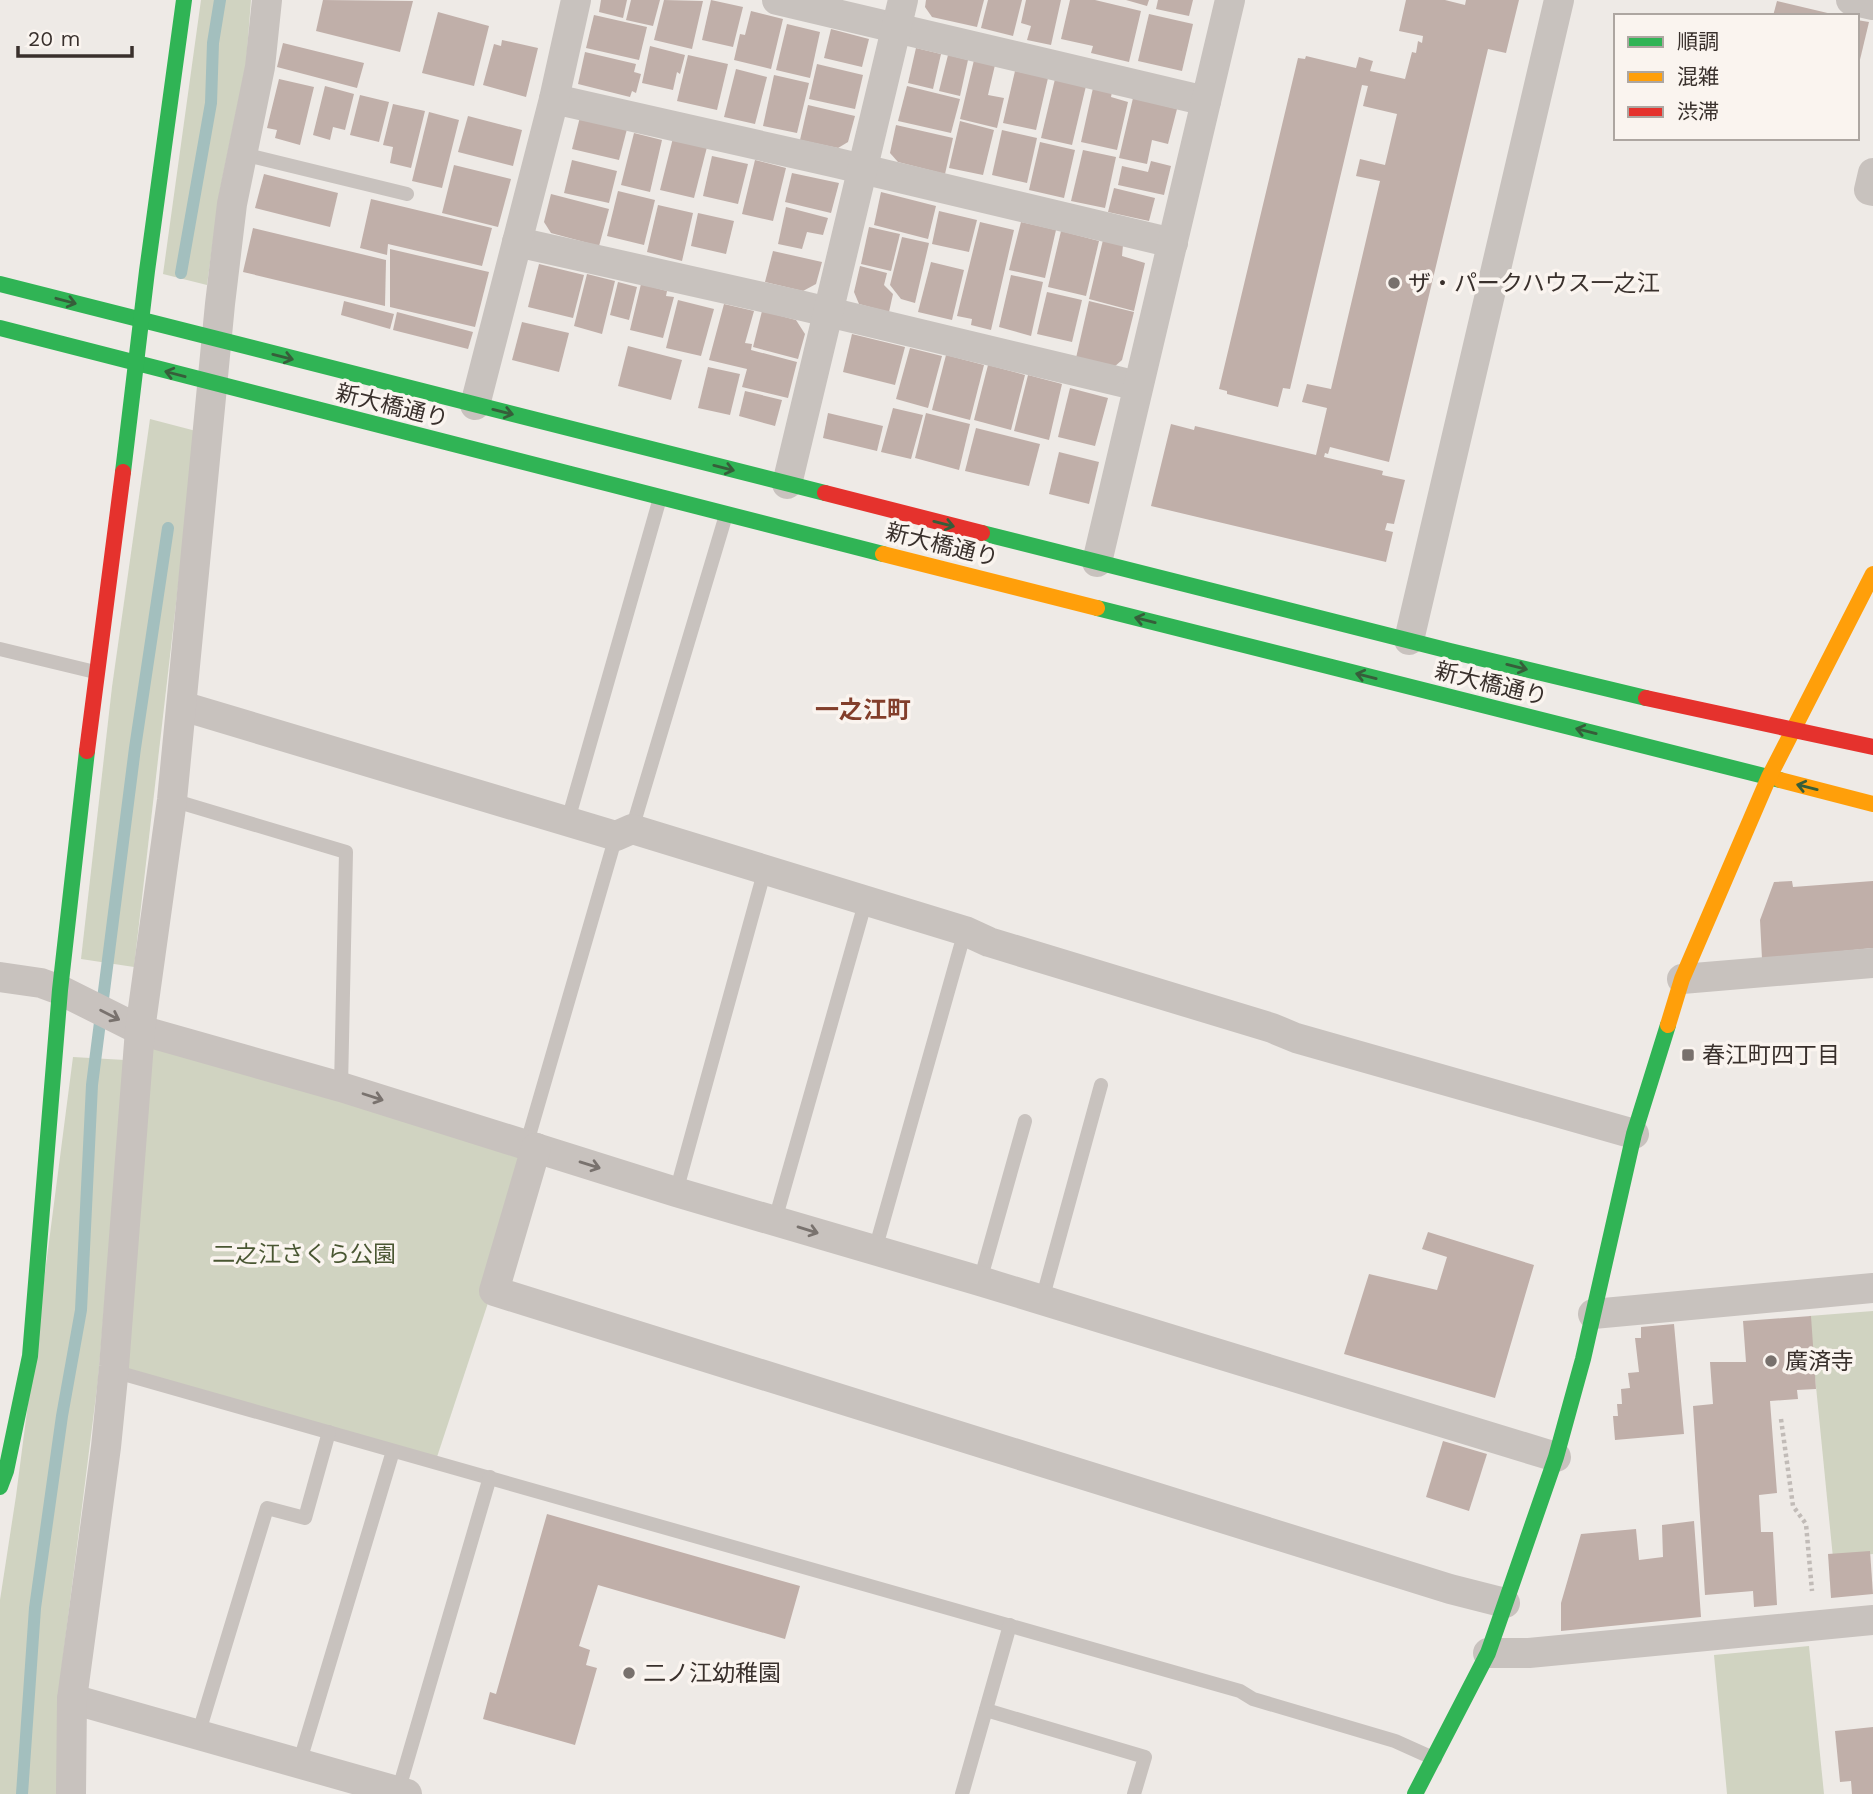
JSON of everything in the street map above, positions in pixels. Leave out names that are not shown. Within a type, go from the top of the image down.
[{"type":"main road","points":[[0,1487],[6,1471],[30,1356],[60,990],[96,672],[184,0]]},
{"type":"main road","name":"新大橋通り","points":[[0,284],[1409,640],[1710,713],[1873,747]]},
{"type":"main road","name":"新大橋通り","points":[[0,328],[660,498],[1873,804]]},
{"type":"main road","points":[[1416,1794],[1488,1653],[1556,1457],[1583,1359],[1634,1134],[1682,979],[1769,777],[1873,574]]},
{"type":"street","points":[[71,1794],[72,1699],[106,1447],[140,1030],[172,800],[216,340],[232,204],[260,67],[267,0]]},
{"type":"street","points":[[475,405],[554,99],[576,0]]},
{"type":"street","points":[[777,0],[900,14],[1206,101]]},
{"type":"street","points":[[1097,562],[1230,0]]},
{"type":"street","points":[[1409,640],[1559,0]]},
{"type":"street","points":[[1851,0],[1873,5]]},
{"type":"street","points":[[787,484],[900,14]]},
{"type":"street","points":[[554,99],[1173,243]]},
{"type":"street","points":[[1873,173],[1869,190],[1873,191]]},
{"type":"street","points":[[517,242],[1139,386]]},
{"type":"street","points":[[182,706],[568,820],[765,869],[965,931],[989,942],[1272,1028],[1296,1038],[1634,1134]]},
{"type":"street","points":[[1682,979],[1873,963]]},
{"type":"street","points":[[0,977],[41,983],[60,990],[140,1030],[341,1087],[676,1192],[980,1281],[1556,1457]]},
{"type":"street","points":[[531,1147],[494,1291],[1437,1585],[1505,1603]]},
{"type":"street","points":[[1592,1314],[1873,1288]]},
{"type":"street","points":[[1488,1653],[1530,1653],[1873,1620]]},
{"type":"street","points":[[72,1699],[402,1793]]},
{"type":"lane","points":[[243,154],[407,194]]},
{"type":"lane","points":[[568,820],[660,498]]},
{"type":"lane","points":[[531,1147],[624,832],[726,514]]},
{"type":"lane","points":[[0,649],[96,672]]},
{"type":"lane","points":[[172,800],[346,852],[341,1087]]},
{"type":"lane","points":[[676,1192],[765,869]]},
{"type":"lane","points":[[775,1220],[866,900]]},
{"type":"lane","points":[[875,1250],[965,931]]},
{"type":"lane","points":[[1042,1300],[1101,1085]]},
{"type":"lane","points":[[980,1281],[1025,1121]]},
{"type":"lane","points":[[113,1371],[1240,1691],[1253,1699],[1395,1741],[1435,1759]]},
{"type":"lane","points":[[198,1735],[267,1508],[305,1518],[329,1432]]},
{"type":"lane","points":[[299,1764],[393,1451]]},
{"type":"lane","points":[[402,1793],[491,1477]]},
{"type":"lane","points":[[962,1794],[1010,1625]]},
{"type":"lane","points":[[986,1710],[1145,1757],[1134,1794]]},
{"type":"path","points":[[1781,1419],[1793,1506],[1806,1524],[1815,1625]]},
{"type":"green space","points":[[201,0],[251,0],[246,64],[220,190],[207,285],[163,274]]},
{"type":"green space","points":[[150,419],[196,431],[134,967],[81,959],[112,687]]},
{"type":"green space","name":"二之江さくら公園","points":[[151,1037],[536,1158],[435,1463],[117,1371]]},
{"type":"green space","points":[[73,1057],[125,1060],[98,1380],[57,1705],[59,1794],[0,1794],[0,1600]]},
{"type":"green space","points":[[1873,1311],[1873,1554],[1833,1558],[1809,1316]]},
{"type":"green space","points":[[1809,1646],[1824,1794],[1727,1794],[1714,1655]]},
{"type":"building","points":[[323,0],[413,1],[400,52],[316,31]]},
{"type":"building","points":[[601,0],[627,0],[623,18],[599,12]]},
{"type":"building","points":[[631,0],[660,0],[653,26],[626,20]]},
{"type":"building","points":[[664,0],[703,1],[692,49],[654,40]]},
{"type":"building","points":[[711,0],[743,7],[733,47],[702,40]]},
{"type":"building","points":[[926,0],[984,0],[977,27],[932,17],[925,7]]},
{"type":"building","points":[[988,0],[1022,0],[1013,36],[981,28]]},
{"type":"building","points":[[1026,0],[1061,0],[1051,45],[1027,40],[1031,26],[1021,23]]},
{"type":"building","points":[[1070,0],[1095,0],[1141,11],[1129,62],[1091,53],[1093,46],[1061,39]]},
{"type":"building","points":[[1126,0],[1149,0],[1147,6]]},
{"type":"building","points":[[1158,0],[1193,0],[1189,16],[1156,9]]},
{"type":"building","name":"ザ・パークハウス一之江","points":[[1406,0],[1445,0],[1465,5],[1466,0],[1519,0],[1506,53],[1488,49],[1389,462],[1330,447],[1324,457],[1383,471],[1382,475],[1405,480],[1394,524],[1387,523],[1385,530],[1393,532],[1386,562],[1151,506],[1171,424],[1194,430],[1195,426],[1316,455],[1327,408],[1302,402],[1307,384],[1331,389],[1380,181],[1356,176],[1360,159],[1385,165],[1397,114],[1363,106],[1368,86],[1362,85],[1290,389],[1283,388],[1278,407],[1227,394],[1227,391],[1219,389],[1298,58],[1305,59],[1306,56],[1356,68],[1359,57],[1373,61],[1370,71],[1405,79],[1412,52],[1416,53],[1418,41],[1422,43],[1423,36],[1399,31]]},
{"type":"building","points":[[1777,1],[1832,14],[1774,14]]},
{"type":"building","points":[[751,11],[783,19],[771,69],[734,60],[740,34],[745,35]]},
{"type":"building","points":[[438,12],[489,26],[474,86],[422,73]]},
{"type":"building","points":[[1149,14],[1193,24],[1182,71],[1138,61]]},
{"type":"building","points":[[594,15],[647,27],[639,60],[586,48]]},
{"type":"building","points":[[1859,20],[1869,22],[1859,64]]},
{"type":"building","points":[[787,24],[820,32],[810,78],[776,70]]},
{"type":"building","points":[[831,29],[869,39],[862,67],[824,58]]},
{"type":"building","points":[[502,40],[538,48],[526,97],[483,85],[494,44],[501,46]]},
{"type":"building","points":[[283,43],[364,63],[357,88],[277,67]]},
{"type":"building","points":[[650,46],[685,55],[673,90],[642,83]]},
{"type":"building","points":[[916,48],[941,54],[933,89],[908,83]]},
{"type":"building","points":[[585,52],[636,64],[634,72],[641,74],[636,93],[632,91],[630,97],[578,84]]},
{"type":"building","points":[[688,55],[728,64],[717,110],[677,101]]},
{"type":"building","points":[[948,55],[968,60],[960,96],[939,91]]},
{"type":"building","points":[[974,60],[995,65],[988,95],[1004,98],[997,128],[960,119]]},
{"type":"building","points":[[817,64],[863,75],[855,109],[809,99]]},
{"type":"building","points":[[736,69],[767,77],[755,124],[724,117]]},
{"type":"building","points":[[1015,71],[1048,78],[1036,130],[1003,123]]},
{"type":"building","points":[[774,75],[809,83],[797,133],[763,126]]},
{"type":"building","points":[[279,79],[314,87],[300,145],[275,138],[277,130],[267,128]]},
{"type":"building","points":[[1055,79],[1086,86],[1072,145],[1041,138]]},
{"type":"building","points":[[325,86],[354,94],[345,130],[333,127],[330,140],[313,135]]},
{"type":"building","points":[[907,86],[960,99],[951,133],[898,121]]},
{"type":"building","points":[[1093,88],[1112,92],[1111,97],[1128,102],[1117,150],[1081,142]]},
{"type":"building","points":[[360,95],[389,102],[379,142],[350,135]]},
{"type":"building","points":[[1133,98],[1177,109],[1168,144],[1152,140],[1147,164],[1119,158]]},
{"type":"building","points":[[393,104],[425,111],[411,168],[390,163],[393,147],[383,145]]},
{"type":"building","points":[[808,105],[855,116],[848,142],[838,148],[800,140]]},
{"type":"building","points":[[429,112],[459,120],[442,188],[412,181]]},
{"type":"building","points":[[468,116],[522,130],[513,166],[458,152]]},
{"type":"building","points":[[580,117],[627,129],[619,160],[572,149]]},
{"type":"building","points":[[960,121],[994,130],[983,175],[949,168]]},
{"type":"building","points":[[896,125],[953,138],[945,174],[898,162],[890,153]]},
{"type":"building","points":[[1002,130],[1037,138],[1027,183],[992,175]]},
{"type":"building","points":[[634,133],[662,140],[650,192],[621,185]]},
{"type":"building","points":[[673,138],[707,147],[694,198],[660,190]]},
{"type":"building","points":[[1040,142],[1075,150],[1064,198],[1029,190]]},
{"type":"building","points":[[1083,150],[1116,157],[1105,208],[1071,201]]},
{"type":"building","points":[[712,156],[748,164],[738,204],[703,196]]},
{"type":"building","points":[[572,160],[617,171],[609,203],[564,193]]},
{"type":"building","points":[[755,160],[786,168],[773,221],[742,214]]},
{"type":"building","points":[[1151,161],[1171,166],[1164,195],[1118,185],[1122,166],[1148,172]]},
{"type":"building","points":[[454,165],[511,179],[498,227],[442,213]]},
{"type":"building","points":[[792,173],[839,183],[831,213],[785,202]]},
{"type":"building","points":[[264,174],[338,193],[330,227],[255,208]]},
{"type":"building","points":[[1114,188],[1155,198],[1149,221],[1108,212]]},
{"type":"building","points":[[618,191],[655,200],[644,245],[607,236]]},
{"type":"building","points":[[881,192],[936,206],[928,239],[874,225]]},
{"type":"building","points":[[551,194],[609,209],[599,246],[551,233],[544,222]]},
{"type":"building","points":[[371,199],[492,228],[482,266],[388,244],[387,255],[360,248]]},
{"type":"building","points":[[658,205],[693,213],[682,261],[647,252]]},
{"type":"building","points":[[786,207],[828,218],[823,235],[807,232],[802,249],[778,244]]},
{"type":"building","points":[[939,211],[977,220],[969,252],[932,244]]},
{"type":"building","points":[[698,213],[734,221],[726,254],[691,246]]},
{"type":"building","points":[[980,222],[1014,230],[991,330],[971,325],[972,319],[957,316]]},
{"type":"building","points":[[1021,222],[1056,230],[1045,278],[1009,270]]},
{"type":"building","points":[[869,227],[900,234],[891,271],[861,264]]},
{"type":"building","points":[[253,228],[386,260],[385,306],[243,272]]},
{"type":"building","points":[[1061,231],[1099,241],[1086,296],[1048,287]]},
{"type":"building","points":[[902,237],[929,243],[915,303],[901,299],[890,285]]},
{"type":"building","points":[[1103,240],[1123,245],[1122,256],[1145,263],[1134,311],[1089,299]]},
{"type":"building","points":[[390,249],[489,272],[475,327],[390,307]]},
{"type":"building","points":[[773,251],[822,262],[816,284],[803,291],[765,282]]},
{"type":"building","points":[[931,262],[964,270],[952,320],[918,312]]},
{"type":"building","points":[[539,264],[584,275],[573,318],[528,307]]},
{"type":"building","points":[[860,266],[887,273],[884,285],[893,294],[889,312],[859,304],[854,292]]},
{"type":"building","points":[[587,274],[615,281],[602,334],[574,326]]},
{"type":"building","points":[[1011,275],[1043,282],[1031,336],[999,327]]},
{"type":"building","points":[[618,282],[637,287],[629,320],[610,315]]},
{"type":"building","points":[[641,284],[667,291],[666,296],[674,297],[663,338],[630,330]]},
{"type":"building","points":[[1047,292],[1082,300],[1072,342],[1037,334]]},
{"type":"building","points":[[678,300],[714,309],[701,356],[666,348]]},
{"type":"building","points":[[344,301],[394,314],[390,329],[341,315]]},
{"type":"building","points":[[1089,301],[1134,312],[1122,360],[1114,367],[1076,358]]},
{"type":"building","points":[[724,304],[754,311],[745,343],[752,344],[751,350],[797,362],[788,398],[742,387],[747,369],[709,360]]},
{"type":"building","points":[[762,311],[796,320],[805,334],[798,359],[753,347]]},
{"type":"building","points":[[397,312],[473,332],[468,349],[393,330]]},
{"type":"building","points":[[522,322],[569,333],[559,372],[512,360]]},
{"type":"building","points":[[852,334],[905,347],[895,385],[843,372]]},
{"type":"building","points":[[628,346],[682,360],[671,400],[618,386]]},
{"type":"building","points":[[910,348],[942,356],[928,408],[896,399]]},
{"type":"building","points":[[946,355],[984,365],[970,420],[932,410]]},
{"type":"building","points":[[988,365],[1025,375],[1011,430],[974,420]]},
{"type":"building","points":[[708,367],[740,374],[730,415],[698,408]]},
{"type":"building","points":[[1028,375],[1062,384],[1049,440],[1014,431]]},
{"type":"building","points":[[1070,388],[1108,398],[1095,446],[1058,437]]},
{"type":"building","points":[[745,391],[782,400],[775,426],[739,416]]},
{"type":"building","points":[[893,408],[923,415],[911,459],[881,452]]},
{"type":"building","points":[[828,413],[883,426],[877,451],[823,438]]},
{"type":"building","points":[[926,413],[970,424],[959,470],[915,458]]},
{"type":"building","points":[[976,428],[1040,444],[1029,486],[965,471]]},
{"type":"building","points":[[1059,452],[1099,462],[1089,504],[1049,494]]},
{"type":"building","points":[[1792,881],[1793,887],[1873,881],[1873,948],[1762,959],[1760,920],[1774,882]]},
{"type":"building","points":[[1428,1232],[1534,1265],[1495,1398],[1344,1354],[1369,1274],[1437,1290],[1447,1257],[1422,1249]]},
{"type":"building","points":[[1811,1316],[1816,1389],[1797,1390],[1798,1399],[1770,1401],[1777,1493],[1759,1495],[1761,1532],[1773,1532],[1777,1605],[1754,1607],[1753,1591],[1705,1595],[1693,1406],[1713,1404],[1710,1362],[1746,1362],[1743,1321]]},
{"type":"building","points":[[1674,1324],[1684,1434],[1615,1440],[1613,1416],[1618,1416],[1617,1404],[1622,1404],[1621,1389],[1630,1388],[1628,1373],[1639,1372],[1635,1338],[1641,1338],[1641,1327]]},
{"type":"building","points":[[1443,1441],[1487,1454],[1469,1511],[1426,1497]]},
{"type":"building","points":[[547,1514],[800,1586],[785,1639],[598,1585],[579,1646],[590,1650],[586,1665],[597,1668],[575,1745],[483,1719],[490,1692],[496,1694]]},
{"type":"building","points":[[1694,1521],[1701,1617],[1561,1631],[1561,1603],[1581,1534],[1636,1529],[1639,1560],[1663,1557],[1662,1525]]},
{"type":"building","points":[[1870,1551],[1873,1594],[1831,1598],[1828,1554]]},
{"type":"building","points":[[1873,1727],[1873,1794],[1852,1794],[1851,1781],[1840,1782],[1835,1731]]},
{"type":"waterway","points":[[181,273],[211,103],[213,43],[220,0]]},
{"type":"waterway","points":[[22,1794],[35,1608],[62,1416],[81,1310],[92,1085],[135,748],[168,528]]},
{"type":"traffic: fast","points":[[123,472],[184,0]]},
{"type":"traffic: fast","points":[[0,284],[825,493]]},
{"type":"traffic: fast","points":[[0,328],[883,554]]},
{"type":"traffic: fast","points":[[982,533],[1646,698]]},
{"type":"traffic: fast","points":[[1097,608],[1780,780]]},
{"type":"traffic: fast","points":[[0,1487],[6,1471],[30,1356],[60,990],[87,751]]},
{"type":"traffic: fast","points":[[1415,1794],[1488,1653],[1556,1457],[1583,1359],[1634,1134],[1668,1025]]},
{"type":"traffic: slow","points":[[883,554],[1097,608]]},
{"type":"traffic: slow","points":[[1668,1025],[1682,979],[1769,777],[1873,574]]},
{"type":"traffic: slow","points":[[1780,780],[1873,804]]},
{"type":"traffic: jam","points":[[87,751],[123,472]]},
{"type":"traffic: jam","points":[[825,493],[982,533]]},
{"type":"traffic: jam","points":[[1646,698],[1873,747]]},
{"type":"place","name":"ザ・パークハウス一之江","points":[[1394,283]]},
{"type":"place","name":"春江町四丁目","points":[[1688,1055]]},
{"type":"place","name":"廣済寺","points":[[1771,1361]]},
{"type":"place","name":"二ノ江幼稚園","points":[[629,1673]]},
{"type":"district","name":"一之江町","points":[[863,710]]}]
